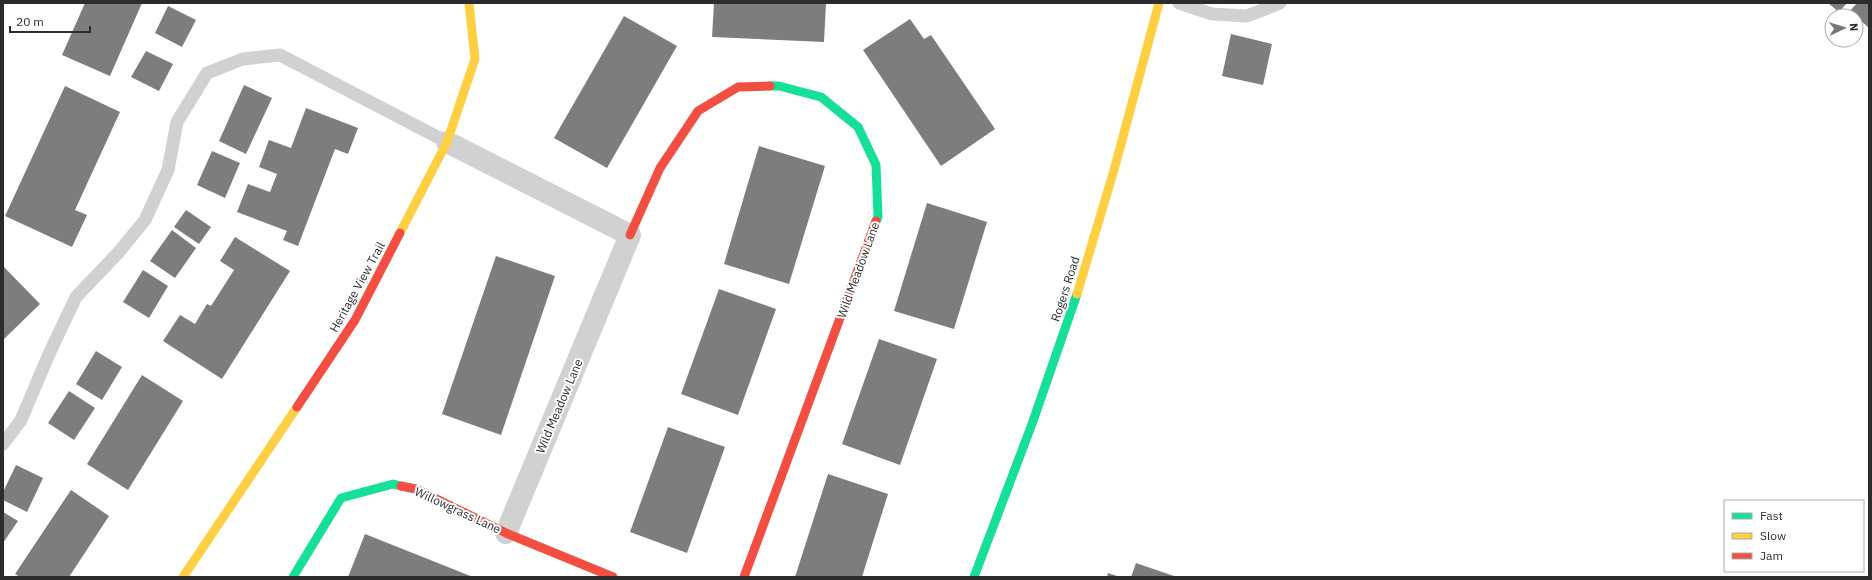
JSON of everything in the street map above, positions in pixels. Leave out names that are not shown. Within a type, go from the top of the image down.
[{"type":"street","name":"Heritage View Trail","points":[[186,576],[355,320],[447,142],[476,59],[469,3]]},
{"type":"street","name":"Rogers Road","points":[[974,577],[1033,421],[1085,270],[1126,130],[1159,3]]},
{"type":"street","name":"Wild Meadow Lane","points":[[506,533],[630,235],[660,168],[698,111],[738,87],[779,86],[821,97],[858,127],[876,165],[878,217],[744,577]]},
{"type":"street","points":[[447,142],[630,235]]},
{"type":"street","name":"Willowgrass Lane","points":[[292,577],[341,498],[393,484],[416,489],[506,533],[612,577]]},
{"type":"lane","points":[[1179,3],[1212,14],[1248,16],[1280,3]]},
{"type":"lane","points":[[3,444],[21,420],[49,354],[76,297],[118,253],[145,220],[168,170],[177,122],[207,73],[243,60],[280,55],[447,142]]},
{"type":"building","points":[[85,3],[142,3],[110,76],[62,55]]},
{"type":"building","points":[[714,3],[826,3],[824,42],[712,37]]},
{"type":"building","points":[[1828,3],[1847,3],[1843,8],[1834,8]]},
{"type":"building","points":[[1857,3],[1869,3],[1869,28],[1864,24],[1864,8],[1853,8]]},
{"type":"building","points":[[168,6],[196,20],[182,47],[155,33]]},
{"type":"building","points":[[624,16],[677,46],[607,168],[554,138]]},
{"type":"building","points":[[910,19],[924,39],[931,35],[995,129],[941,166],[863,50]]},
{"type":"building","points":[[1231,34],[1272,44],[1263,85],[1222,76]]},
{"type":"building","points":[[146,51],[173,64],[159,91],[131,77]]},
{"type":"building","points":[[244,85],[272,98],[246,154],[219,141]]},
{"type":"building","points":[[65,86],[120,112],[75,210],[87,215],[72,247],[5,216]]},
{"type":"building","points":[[306,108],[358,128],[348,154],[335,149],[298,246],[283,240],[287,231],[237,212],[248,184],[270,192],[277,174],[259,167],[269,140],[291,148]]},
{"type":"building","points":[[759,146],[825,166],[789,284],[724,264]]},
{"type":"building","points":[[212,151],[240,163],[225,198],[197,185]]},
{"type":"building","points":[[927,203],[987,222],[954,329],[894,311]]},
{"type":"building","points":[[186,210],[211,227],[199,244],[174,227]]},
{"type":"building","points":[[172,230],[196,248],[175,278],[150,261]]},
{"type":"building","points":[[235,237],[290,271],[222,379],[163,341],[180,315],[195,324],[207,304],[211,306],[234,270],[220,261]]},
{"type":"building","points":[[496,256],[555,276],[501,435],[442,414]]},
{"type":"building","points":[[3,266],[40,304],[3,340]]},
{"type":"building","points":[[143,270],[168,286],[149,318],[123,302]]},
{"type":"building","points":[[719,289],[776,309],[738,415],[681,394]]},
{"type":"building","points":[[879,339],[937,359],[900,465],[842,444]]},
{"type":"building","points":[[96,351],[122,367],[102,400],[76,384]]},
{"type":"building","points":[[142,375],[183,401],[128,490],[87,464]]},
{"type":"building","points":[[69,391],[95,408],[74,440],[48,423]]},
{"type":"building","points":[[668,427],[725,447],[687,553],[630,532]]},
{"type":"building","points":[[16,465],[43,478],[27,512],[3,500],[3,492]]},
{"type":"building","points":[[828,474],[888,494],[862,577],[795,577]]},
{"type":"building","points":[[71,490],[109,516],[69,577],[20,577],[15,574]]},
{"type":"building","points":[[3,512],[18,521],[3,543]]},
{"type":"building","points":[[365,534],[473,577],[348,577]]},
{"type":"building","points":[[1136,563],[1177,577],[1131,577]]},
{"type":"building","points":[[1108,573],[1120,577],[1107,577]]},
{"type":"traffic: fast","points":[[770,86],[779,86],[821,97],[858,127],[876,165],[878,217],[876,221]]},
{"type":"traffic: fast","points":[[974,577],[1032,424],[1077,294]]},
{"type":"traffic: fast","points":[[293,577],[341,498],[393,484],[401,486]]},
{"type":"traffic: slow","points":[[400,233],[447,142],[475,59],[469,3]]},
{"type":"traffic: slow","points":[[1077,294],[1114,170],[1159,3]]},
{"type":"traffic: slow","points":[[183,577],[297,407]]},
{"type":"traffic: jam","points":[[630,235],[660,168],[698,111],[738,87],[770,86]]},
{"type":"traffic: jam","points":[[744,577],[876,221]]},
{"type":"traffic: jam","points":[[297,407],[355,320],[400,233]]},
{"type":"traffic: jam","points":[[401,486],[416,489],[506,533],[613,577]]}]
